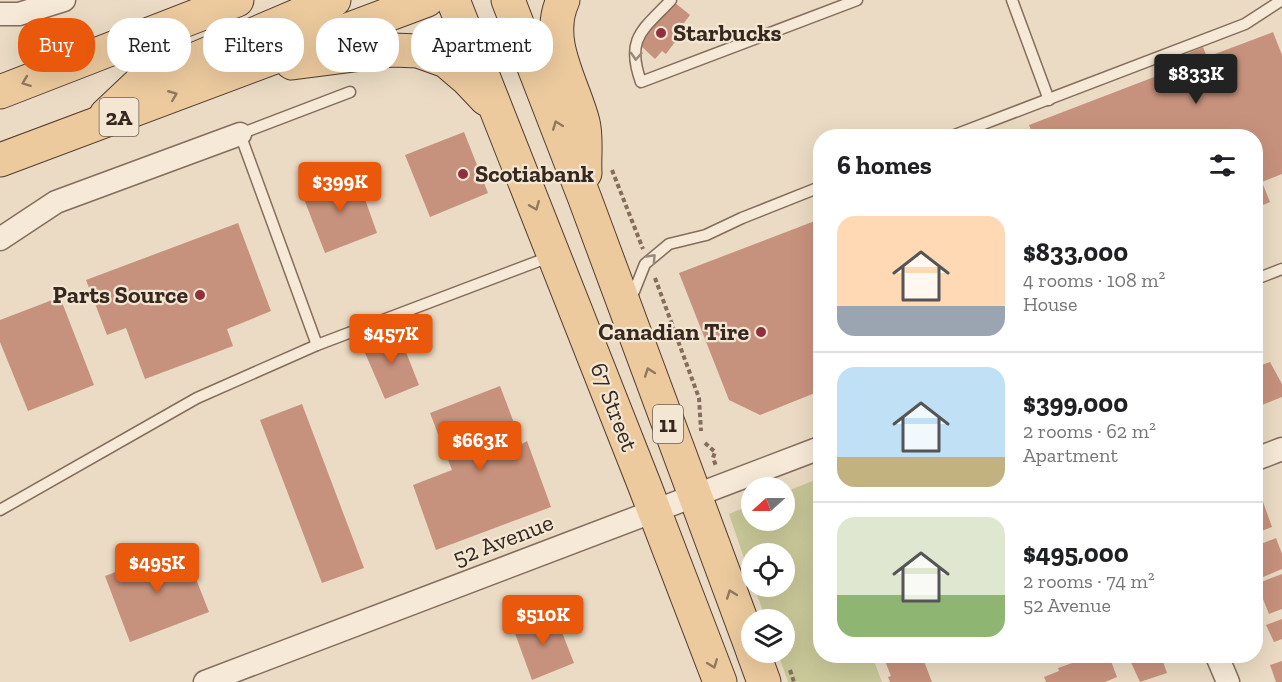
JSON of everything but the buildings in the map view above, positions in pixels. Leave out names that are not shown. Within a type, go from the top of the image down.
[{"type":"main road","points":[[0,92],[237,0]]},
{"type":"main road","points":[[94,126],[141,82],[334,0]]},
{"type":"main road","name":"2A","points":[[304,45],[427,0]]},
{"type":"main road","name":"67 Street","points":[[453,0],[555,255],[720,682]]},
{"type":"main road","name":"67 Street","points":[[508,0],[585,199],[741,621]]},
{"type":"main road","points":[[563,0],[558,20],[558,46],[567,80],[583,123],[585,199]]},
{"type":"main road","points":[[304,61],[384,51],[418,51],[446,61],[498,113]]},
{"type":"main road","name":"2A","points":[[0,160],[232,72]]},
{"type":"main road","name":"67 Street","points":[[757,663],[764,682]]},
{"type":"street","points":[[0,14],[26,12],[64,0]]},
{"type":"street","points":[[0,239],[56,202],[240,134]]},
{"type":"street","points":[[1263,456],[1282,449]]},
{"type":"street","name":"52 Avenue","points":[[206,682],[813,451]]},
{"type":"street","points":[[1220,663],[1228,682]]},
{"type":"lane","points":[[671,0],[638,36],[634,64],[641,82],[857,0]]},
{"type":"lane","points":[[1012,0],[1049,100]]},
{"type":"lane","points":[[971,129],[1245,24],[1282,0]]},
{"type":"lane","points":[[317,345],[240,134],[350,92]]},
{"type":"lane","points":[[626,310],[648,260],[669,244],[706,235],[741,218],[813,190]]},
{"type":"lane","points":[[0,510],[198,398],[317,345],[555,255]]},
{"type":"lane","points":[[1263,276],[1282,269]]},
{"type":"path","points":[[612,168],[699,398],[702,439],[715,452],[713,458]]},
{"type":"green space","points":[[813,481],[813,663],[875,663],[882,682],[788,682],[781,663],[795,663],[795,609],[762,609],[758,597],[795,597],[795,543],[741,543],[741,549],[729,514],[741,509],[741,531],[795,531],[795,488]]},
{"type":"place","name":"Starbucks","points":[[661,33]]},
{"type":"place","name":"Scotiabank","points":[[463,174]]},
{"type":"place","name":"Parts Source","points":[[200,295]]},
{"type":"place","name":"Canadian Tire","points":[[761,332]]}]
